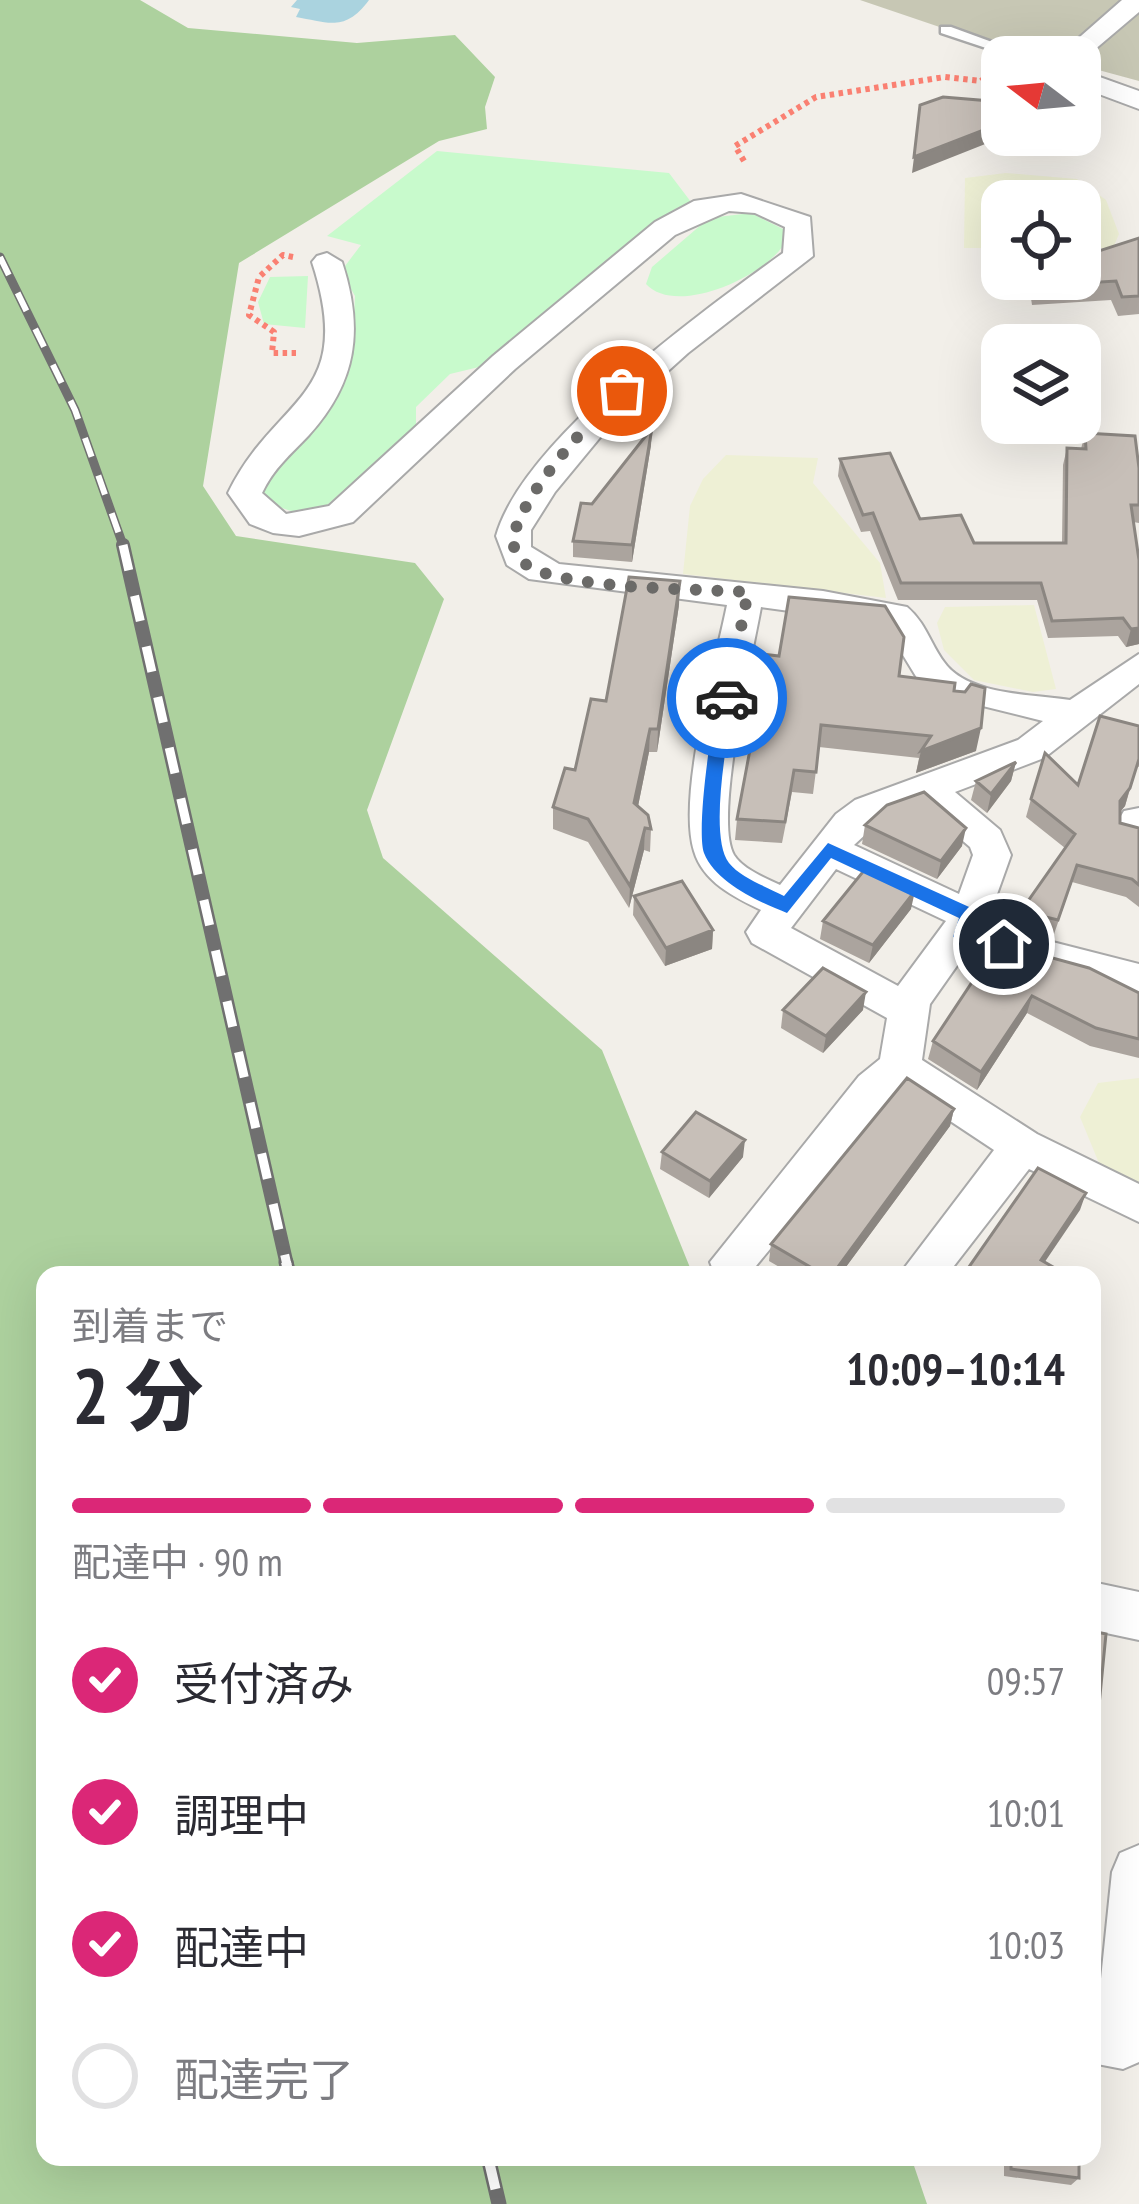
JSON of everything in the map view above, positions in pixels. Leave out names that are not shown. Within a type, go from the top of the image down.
[{"type":"street","points":[[1095,36],[1138,0]]},
{"type":"street","points":[[1101,86],[1139,101]]},
{"type":"street","points":[[327,262],[344,305],[338,364],[307,418],[253,473],[245,493],[251,509],[268,522],[315,525],[341,514],[488,372],[664,231],[701,208],[729,202],[757,204],[800,223],[798,256],[652,362],[577,439],[514,530],[512,542],[519,559],[537,571],[632,585],[748,592],[895,615],[914,629],[926,664],[941,683],[1076,714]]},
{"type":"street","points":[[748,592],[718,743],[711,850],[725,872],[787,906]]},
{"type":"street","points":[[908,1010],[766,932],[828,849],[868,810],[1031,748],[1139,666]]},
{"type":"street","points":[[733,1266],[874,1088],[900,1067],[908,1010],[965,924],[992,855],[987,840],[928,790]]},
{"type":"street","points":[[828,849],[965,924],[1139,980]]},
{"type":"street","points":[[900,1067],[1022,1146],[1139,1204]]},
{"type":"street","points":[[928,1266],[1022,1146]]},
{"type":"street","points":[[1101,1608],[1139,1616]]},
{"type":"street","points":[[1108,2038],[1139,1872]]},
{"type":"lane","points":[[946,30],[981,42]]},
{"type":"path","points":[[744,161],[735,146],[816,97],[945,77],[981,81]]},
{"type":"path","points":[[272,353],[274,332],[249,315],[250,297],[259,277],[283,255],[327,262]]},
{"type":"shaded area","points":[[860,0],[1139,0],[1139,81],[1101,71],[1101,36],[969,37]]},
{"type":"shaded area","points":[[1006,173],[1078,180],[981,180],[981,248],[964,248],[965,178]]},
{"type":"shaded area","points":[[1101,196],[1119,234],[1113,248],[1101,248]]},
{"type":"shaded area","points":[[726,455],[818,458],[813,483],[880,563],[886,598],[683,574],[690,506],[703,479]]},
{"type":"shaded area","points":[[1034,605],[1056,689],[1033,692],[974,680],[944,650],[937,623],[945,607]]},
{"type":"shaded area","points":[[1139,1078],[1139,1187],[1101,1168],[1080,1117],[1098,1083]]},
{"type":"green space","points":[[0,0],[140,0],[188,28],[357,43],[455,35],[495,77],[485,107],[487,129],[439,141],[239,263],[203,486],[236,536],[415,563],[444,599],[367,810],[383,858],[602,1050],[689,1266],[36,1266],[36,2166],[914,2166],[927,2204],[0,2204]]},
{"type":"green space","points":[[437,151],[669,173],[691,202],[675,209],[479,367],[450,374],[416,407],[416,428],[320,511],[303,515],[267,503],[261,488],[338,393],[352,358],[355,296],[344,277],[345,266],[361,245],[327,236]]},
{"type":"green space","points":[[751,213],[783,229],[787,238],[765,264],[702,294],[661,293],[646,284],[652,267],[709,218]]},
{"type":"green space","points":[[308,276],[305,328],[264,324],[258,302],[270,277]]},
{"type":"water","points":[[297,0],[369,0],[352,17],[326,23],[296,17],[300,9],[291,7]]},
{"type":"building","points":[[943,97],[981,100],[981,131],[914,157],[920,105]]},
{"type":"building","points":[[1139,238],[1139,296],[1122,297],[1116,281],[1101,282],[1101,250]]},
{"type":"building","points":[[652,428],[632,545],[573,541],[581,503],[592,504]]},
{"type":"building","points":[[1101,434],[1135,436],[1139,505],[1131,505],[1139,560],[1139,628],[1131,629],[1123,618],[1052,621],[1041,583],[901,583],[873,513],[863,515],[840,459],[890,453],[920,519],[961,515],[974,543],[1066,543],[1067,448],[1086,449],[1086,444],[1101,444]]},
{"type":"building","points":[[629,577],[680,581],[658,729],[650,729],[634,803],[648,815],[651,829],[645,828],[630,886],[588,819],[553,807],[565,768],[575,770],[591,699],[606,701]]},
{"type":"building","points":[[789,597],[885,606],[904,637],[899,676],[955,683],[954,691],[965,692],[971,684],[985,688],[981,728],[921,751],[931,736],[821,725],[816,772],[794,770],[785,822],[737,819],[758,707],[744,705],[754,653],[779,656]]},
{"type":"building","points":[[1100,716],[1139,726],[1139,759],[1130,788],[1120,801],[1120,823],[1139,828],[1139,885],[1077,865],[1058,920],[1021,911],[1075,834],[1031,799],[1045,753],[1078,785]]},
{"type":"building","points":[[1016,762],[991,794],[976,781]]},
{"type":"building","points":[[924,792],[966,828],[941,861],[865,825],[887,805]]},
{"type":"building","points":[[866,868],[915,891],[873,945],[823,921]]},
{"type":"building","points":[[682,881],[713,930],[666,948],[634,896]]},
{"type":"building","points":[[998,943],[1089,968],[1139,993],[1139,1039],[1096,1028],[1032,996],[981,1072],[933,1041]]},
{"type":"building","points":[[823,968],[866,992],[826,1036],[783,1010]]},
{"type":"building","points":[[907,1078],[954,1109],[839,1266],[809,1266],[771,1244]]},
{"type":"building","points":[[696,1112],[745,1140],[710,1181],[662,1152]]},
{"type":"building","points":[[1038,1168],[1086,1193],[1041,1260],[1051,1266],[970,1266]]},
{"type":"building","points":[[1101,1633],[1106,1634],[1101,1685]]},
{"type":"building","points":[[1079,2166],[1079,2178],[1011,2169]]},
{"type":"railway","points":[[0,257],[75,410],[123,546]]},
{"type":"railway","points":[[123,546],[287,1265]]},
{"type":"railway","points":[[286,1262],[287,1266]]},
{"type":"railway","points":[[490,2166],[499,2204]]},
{"type":"way so far","points":[[622,391],[592,420],[535,495],[512,542],[519,559],[537,571],[632,585],[748,592],[727,698]]},
{"type":"route","points":[[727,698],[718,743],[711,850],[725,872],[787,906],[828,849],[971,916],[959,932],[1004,944]]}]
